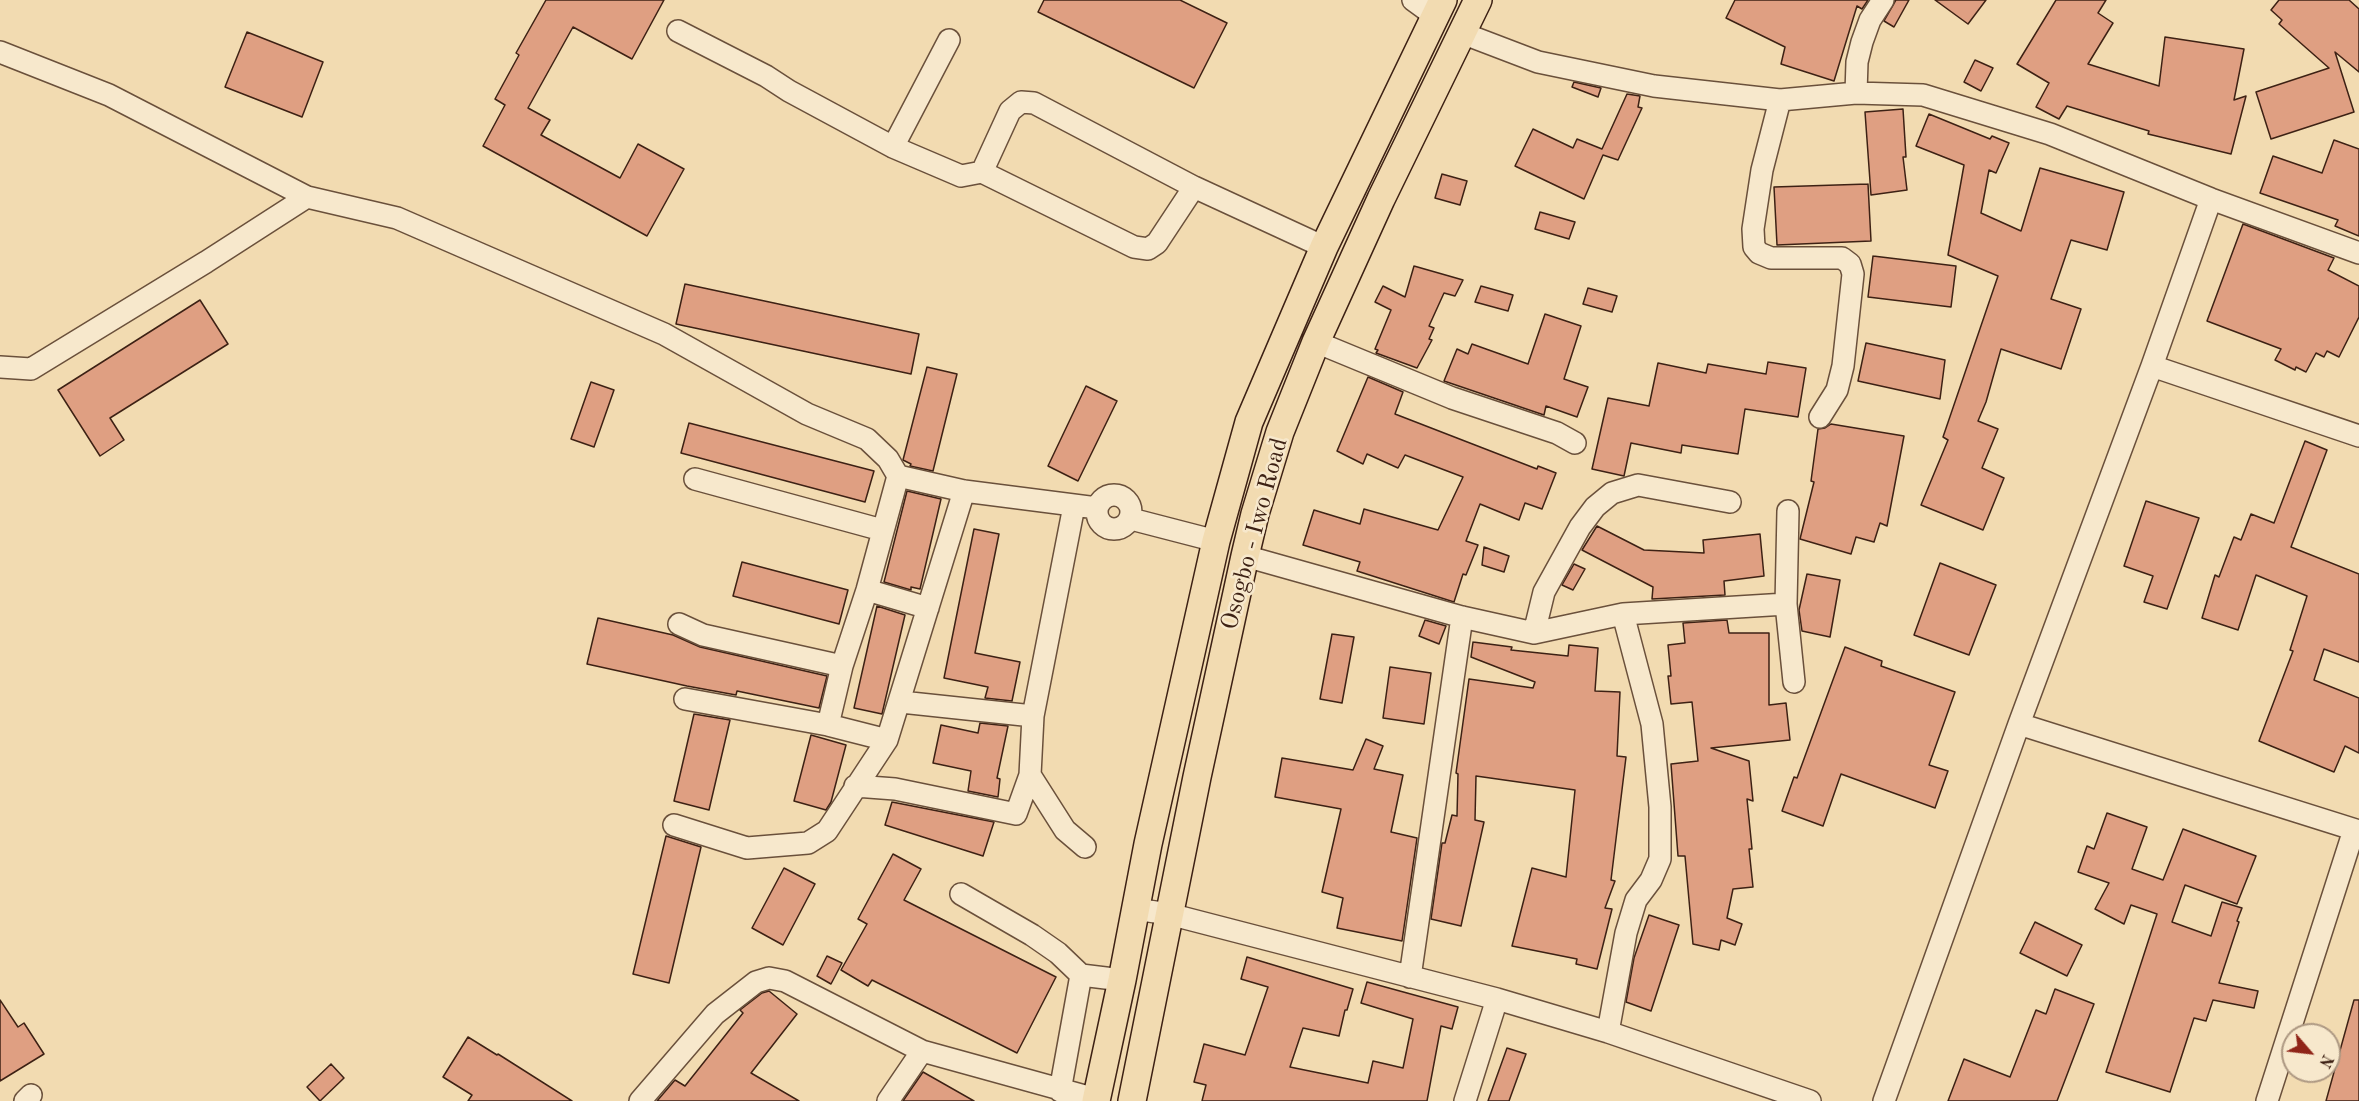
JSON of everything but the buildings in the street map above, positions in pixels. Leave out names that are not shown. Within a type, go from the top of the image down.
[{"type":"main road","name":"Osogbo - Iwo Road","points":[[1132,1101],[1245,556],[1280,432],[1316,342],[1381,199],[1478,0]]},
{"type":"main road","name":"Osogbo - Iwo Road","points":[[1096,1100],[1148,844],[1216,541],[1250,422],[1324,248],[1439,8]]},
{"type":"main road","points":[[1391,107],[1420,120]]},
{"type":"street","points":[[1413,0],[1439,8]]},
{"type":"street","points":[[1856,93],[1857,62],[1862,42],[1870,20],[1883,0]]},
{"type":"street","points":[[678,31],[766,76],[789,91],[893,147],[961,176],[982,172],[1134,247],[1148,249],[1157,243],[1194,187]]},
{"type":"street","points":[[1462,33],[1538,62],[1654,86],[1780,100],[1856,93],[1923,95],[2050,134],[2211,198],[2359,253]]},
{"type":"street","points":[[893,147],[949,40]]},
{"type":"street","points":[[0,52],[109,95],[307,197],[397,219],[664,333],[807,414],[867,439],[888,459],[898,476],[964,491],[1097,508],[1107,496],[1118,495],[1124,497],[1131,507],[1131,519],[1216,541]]},
{"type":"street","points":[[1780,100],[1762,170],[1754,229],[1754,247],[1759,253],[1771,258],[1842,258],[1850,264],[1853,273],[1844,366],[1838,390],[1820,417]]},
{"type":"street","points":[[982,172],[1010,111],[1021,102],[1034,103],[1194,187],[1324,248]]},
{"type":"street","points":[[0,367],[32,369],[307,197]]},
{"type":"street","points":[[1884,1101],[2211,198]]},
{"type":"street","points":[[1316,342],[1452,398],[1557,433],[1575,443]]},
{"type":"street","points":[[2152,366],[2359,436]]},
{"type":"street","points":[[828,725],[842,666],[867,590],[898,476]]},
{"type":"street","points":[[694,479],[882,530]]},
{"type":"street","points":[[1534,633],[1544,592],[1580,527],[1595,507],[1612,492],[1638,486],[1731,502]]},
{"type":"street","points":[[674,825],[747,848],[808,843],[827,831],[887,740],[964,491]]},
{"type":"street","points":[[855,786],[895,789],[1016,814],[1030,775],[1034,716],[1074,506]]},
{"type":"street","points":[[1788,511],[1786,604],[1794,682]]},
{"type":"street","points":[[1245,556],[1462,617],[1534,633],[1623,614],[1786,604]]},
{"type":"street","points":[[867,590],[928,608]]},
{"type":"street","points":[[1608,1032],[1629,922],[1636,900],[1651,880],[1660,859],[1660,807],[1652,724],[1623,614]]},
{"type":"street","points":[[1410,977],[1462,617]]},
{"type":"street","points":[[679,624],[703,635],[842,666]]},
{"type":"street","points":[[685,699],[828,725],[887,740]]},
{"type":"street","points":[[900,702],[1034,716]]},
{"type":"street","points":[[2019,724],[2357,830],[2267,1101]]},
{"type":"street","points":[[1030,775],[1065,830],[1085,847]]},
{"type":"street","points":[[961,894],[1032,934],[1058,953],[1081,975],[1122,980]]},
{"type":"street","points":[[1136,909],[1169,914],[1497,999],[1608,1032],[1810,1101]]},
{"type":"street","points":[[1060,1091],[1081,975]]},
{"type":"street","points":[[640,1101],[715,1014],[756,982],[769,978],[785,981],[922,1051],[1096,1100]]},
{"type":"street","points":[[1465,1101],[1497,999]]},
{"type":"street","points":[[888,1101],[922,1051]]}]
